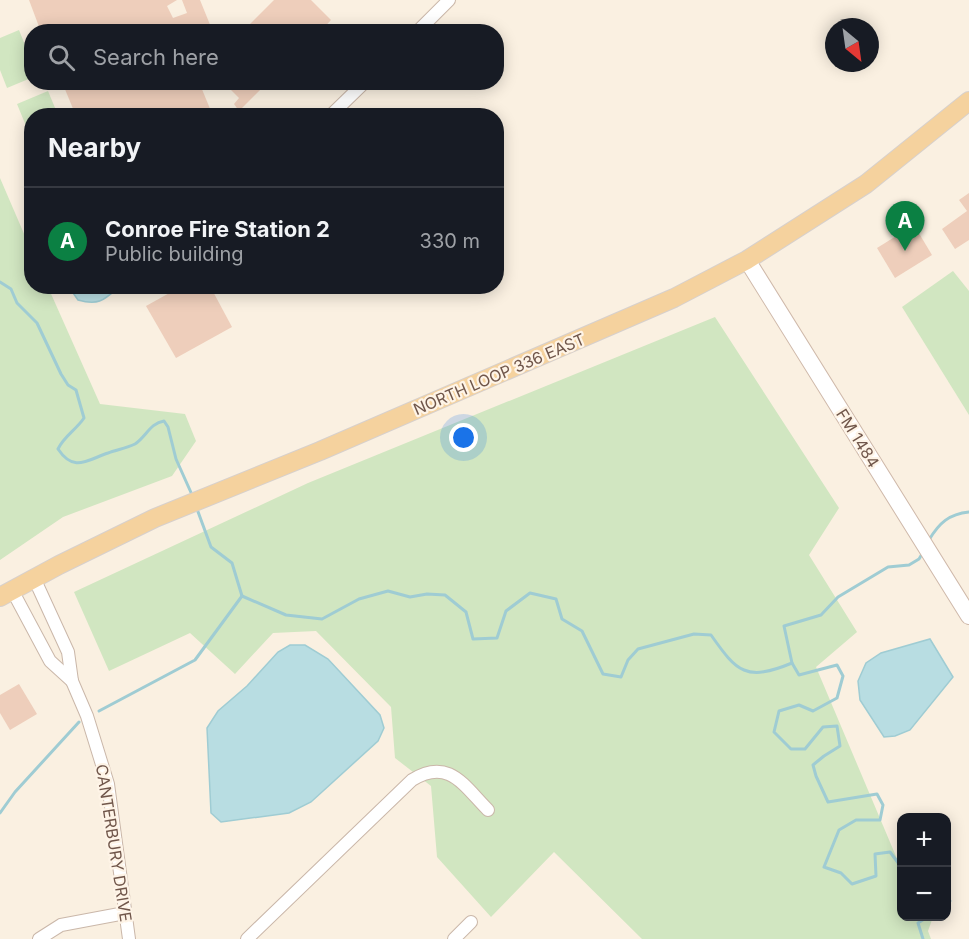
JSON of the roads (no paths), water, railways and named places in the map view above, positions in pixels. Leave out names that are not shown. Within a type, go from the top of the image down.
[{"type":"main road","name":"NORTH LOOP 336 EAST","points":[[6,594],[155,518],[292,462],[674,298],[747,260],[866,184],[969,101]]},
{"type":"main road","name":"FM 1484","points":[[747,260],[969,616]]},
{"type":"street","points":[[425,24],[449,0]]},
{"type":"street","points":[[338,108],[357,90]]},
{"type":"street","name":"CANTERBURY DRIVE","points":[[34,578],[68,652],[72,681],[87,716],[108,784],[129,939]]},
{"type":"street","name":"CANTERBURY DRIVE","points":[[6,594],[50,661],[72,681]]},
{"type":"street","points":[[247,939],[412,780],[424,772],[438,770],[452,774],[488,810]]},
{"type":"street","points":[[39,939],[61,925],[125,913]]},
{"type":"street","points":[[454,939],[471,922]]},
{"type":"water","points":[[74,294],[110,294],[96,302],[78,300]]},
{"type":"water","points":[[930,639],[953,677],[910,730],[895,736],[884,737],[860,700],[858,681],[866,663],[881,653]]},
{"type":"water","points":[[290,645],[305,645],[328,659],[380,715],[384,728],[378,741],[311,802],[289,813],[221,822],[211,813],[207,728],[218,711],[247,686],[278,652]]},
{"type":"waterway","points":[[0,282],[11,289],[17,303],[37,323],[61,374],[68,385],[76,390],[84,418],[63,440],[58,449],[64,456],[70,461],[81,463],[129,447],[139,441],[155,424],[164,421],[168,427],[176,459],[193,497]]},
{"type":"waterway","points":[[197,509],[211,547],[232,563],[242,596]]},
{"type":"waterway","points":[[929,540],[945,520],[969,512]]},
{"type":"waterway","points":[[242,596],[286,615],[322,619],[359,599],[388,591],[410,597],[427,594],[445,595],[466,612],[473,639],[497,638],[506,611],[530,593],[556,599],[562,619],[582,631],[603,674],[621,677],[628,660],[638,649],[694,634],[711,635],[728,658],[744,670],[764,672],[792,663],[784,626],[821,615],[838,597],[888,567],[909,565],[919,559],[922,554]]},
{"type":"waterway","points":[[99,711],[195,660],[242,596]]},
{"type":"waterway","points":[[792,663],[799,675],[837,665],[843,676],[837,698],[813,711],[799,705],[779,711],[774,732],[791,749],[805,749],[823,727],[837,726],[840,746],[813,765],[828,802],[877,794],[883,805],[880,820],[856,820],[839,830],[824,867],[841,873],[852,884],[876,876],[875,854],[890,852],[901,867]]},
{"type":"waterway","points":[[0,813],[15,792],[79,722]]},
{"type":"waterway","points":[[921,921],[918,923],[923,939]]},
{"type":"place","name":"Conroe Fire Station 2","points":[[905,251]]}]
